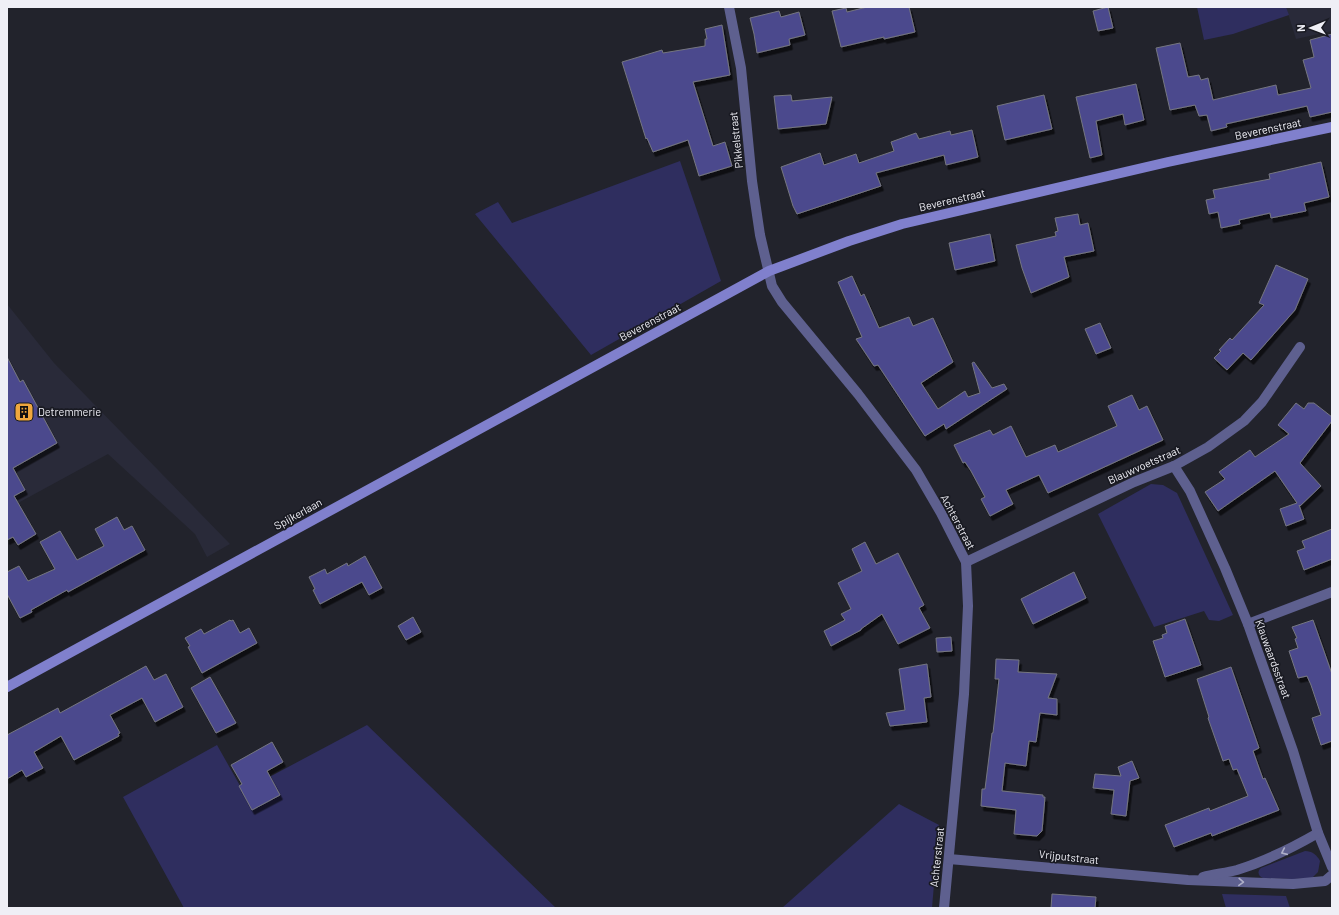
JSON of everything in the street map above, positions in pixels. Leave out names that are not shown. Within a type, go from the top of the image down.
[{"type":"street","name":"Pikkelstraat","points":[[730,7],[741,68],[757,220],[769,271]]},
{"type":"street","name":"Beverenstraat","points":[[600,362],[769,271],[849,241],[902,224],[1160,164],[1332,127]]},
{"type":"street","name":"Achterstraat","points":[[769,271],[772,286],[782,302],[858,394],[916,470],[941,513],[966,562],[968,606],[964,694],[944,908]]},
{"type":"street","name":"Blauwvoetstraat","points":[[966,562],[1134,482],[1174,466],[1208,447],[1244,421],[1262,402],[1300,348]]},
{"type":"street","name":"Spijkerlaan","points":[[7,687],[600,362]]},
{"type":"street","name":"Klauwaardsstraat","points":[[1174,466],[1193,498],[1225,568],[1248,624],[1293,751],[1318,833],[1332,867]]},
{"type":"street","points":[[1248,624],[1332,592]]},
{"type":"street","name":"Vrijputstraat","points":[[1188,880],[1235,870],[1262,862],[1294,848],[1318,833]]},
{"type":"street","name":"Vrijputstraat","points":[[949,859],[1188,880],[1293,884],[1325,881],[1332,875]]},
{"type":"shaded area","points":[[1197,7],[1286,7],[1289,15],[1233,34],[1204,40]]},
{"type":"shaded area","points":[[1286,7],[1332,7],[1332,31],[1296,39]]},
{"type":"shaded area","points":[[680,161],[721,281],[591,355],[475,214],[498,202],[512,223]]},
{"type":"shaded area","points":[[7,304],[54,363],[230,544],[207,557],[195,534],[108,454],[7,509]]},
{"type":"shaded area","points":[[1151,484],[1163,485],[1177,493],[1233,615],[1219,621],[1209,620],[1204,611],[1154,627],[1098,514]]},
{"type":"shaded area","points":[[367,725],[556,908],[184,908],[123,797],[217,745],[243,791]]},
{"type":"shaded area","points":[[899,804],[939,825],[932,908],[782,908]]},
{"type":"shaded area","points":[[1305,851],[1314,854],[1320,861],[1318,872],[1312,878],[1263,878],[1259,875],[1261,868]]},
{"type":"shaded area","points":[[1222,894],[1286,896],[1290,908],[1226,908]]},
{"type":"building","points":[[867,7],[909,7],[915,32],[884,39],[884,37],[841,47],[832,11],[846,8],[847,12]]},
{"type":"building","points":[[1108,7],[1113,28],[1098,31],[1093,11]]},
{"type":"building","points":[[779,11],[781,17],[799,12],[805,35],[789,39],[790,45],[757,53],[750,18]]},
{"type":"building","points":[[722,25],[730,75],[693,82],[713,146],[725,142],[732,166],[699,176],[688,140],[653,152],[647,138],[646,139],[622,62],[662,50],[663,53],[705,46],[705,39],[707,39],[705,29]]},
{"type":"building","points":[[1332,34],[1332,112],[1310,117],[1307,106],[1226,124],[1227,127],[1211,131],[1207,115],[1199,116],[1195,105],[1170,110],[1156,48],[1180,43],[1188,77],[1199,75],[1201,80],[1208,78],[1213,100],[1276,85],[1278,95],[1311,88],[1303,60],[1314,57],[1310,40]]},
{"type":"building","points":[[1136,84],[1144,120],[1125,125],[1123,114],[1096,121],[1102,155],[1090,158],[1076,97]]},
{"type":"building","points":[[791,95],[792,101],[832,97],[826,124],[778,129],[774,96]]},
{"type":"building","points":[[1044,95],[1052,129],[1005,140],[997,106]]},
{"type":"building","points":[[972,130],[978,157],[946,165],[944,155],[876,173],[881,186],[797,214],[793,206],[781,167],[820,153],[824,165],[856,154],[859,163],[894,151],[891,142],[916,133],[919,139],[950,131],[951,135]]},
{"type":"building","points":[[1321,162],[1329,197],[1304,203],[1306,211],[1271,218],[1270,213],[1239,220],[1240,224],[1221,228],[1218,212],[1209,214],[1206,200],[1215,198],[1213,190],[1270,179],[1269,174]]},
{"type":"building","points":[[1078,214],[1080,225],[1088,223],[1094,251],[1064,257],[1069,277],[1031,293],[1016,245],[1056,236],[1055,232],[1058,231],[1055,218]]},
{"type":"building","points":[[990,234],[995,261],[955,270],[949,243]]},
{"type":"building","points":[[1276,265],[1308,279],[1295,310],[1251,360],[1243,353],[1227,370],[1214,358],[1230,338],[1232,340],[1264,305],[1259,303]]},
{"type":"building","points":[[852,276],[861,296],[864,294],[879,328],[909,317],[913,326],[933,318],[953,362],[921,383],[938,409],[965,391],[968,397],[980,393],[972,363],[974,362],[992,388],[1004,384],[1007,389],[946,429],[944,424],[925,436],[878,365],[874,366],[856,339],[862,337],[838,282]]},
{"type":"building","points":[[1100,323],[1111,348],[1096,354],[1085,329]]},
{"type":"building","name":"Detremmerie","points":[[7,357],[20,382],[23,380],[57,443],[13,468],[25,490],[14,496],[36,534],[18,545],[13,537],[7,540]]},
{"type":"building","points":[[1132,395],[1139,410],[1147,406],[1163,440],[1048,493],[1039,475],[1006,490],[1013,504],[990,516],[981,499],[985,497],[971,471],[965,462],[963,463],[954,445],[990,430],[993,435],[1011,426],[1026,457],[1055,445],[1058,452],[1117,426],[1108,406]]},
{"type":"building","points":[[1296,403],[1304,409],[1308,403],[1314,403],[1332,417],[1332,421],[1300,463],[1321,486],[1300,506],[1299,505],[1304,519],[1286,526],[1280,509],[1297,503],[1275,471],[1218,511],[1205,492],[1225,479],[1219,472],[1250,450],[1255,457],[1289,434],[1278,425]]},
{"type":"building","points":[[117,517],[124,530],[132,526],[145,550],[68,592],[67,590],[31,610],[32,612],[20,618],[7,594],[7,572],[19,566],[28,581],[55,569],[40,542],[60,531],[77,560],[104,546],[95,529]]},
{"type":"building","points":[[1332,529],[1332,559],[1304,570],[1297,551],[1305,548],[1302,541]]},
{"type":"building","points":[[865,542],[876,564],[898,553],[924,605],[919,608],[930,628],[898,644],[882,614],[861,630],[831,646],[824,631],[845,620],[841,614],[851,609],[838,583],[862,571],[852,549]]},
{"type":"building","points":[[365,556],[382,588],[369,595],[362,582],[320,604],[313,590],[315,589],[309,577],[325,569],[327,574],[347,563],[348,566]]},
{"type":"building","points":[[1074,572],[1086,598],[1033,624],[1021,599]]},
{"type":"building","points":[[413,617],[421,632],[406,640],[398,626]]},
{"type":"building","points":[[1185,619],[1201,665],[1165,677],[1153,641],[1163,638],[1162,635],[1167,633],[1165,626]]},
{"type":"building","points":[[230,620],[233,620],[240,633],[249,628],[257,643],[202,673],[188,647],[190,646],[185,638],[201,629],[204,634]]},
{"type":"building","points":[[1313,620],[1332,674],[1332,741],[1321,745],[1312,718],[1321,715],[1311,685],[1307,676],[1298,678],[1289,651],[1298,648],[1295,639],[1297,638],[1292,627]]},
{"type":"building","points":[[951,637],[952,651],[937,652],[936,638]]},
{"type":"building","points":[[996,659],[1019,660],[1018,672],[1057,674],[1048,698],[1057,699],[1057,715],[1040,713],[1036,742],[1029,741],[1026,766],[1005,763],[1002,791],[1043,795],[1043,797],[1045,797],[1042,831],[1037,836],[1014,834],[1016,810],[981,806],[982,789],[985,789],[993,733],[999,679],[995,679]]},
{"type":"building","points":[[927,664],[931,697],[924,698],[927,722],[890,726],[886,713],[905,710],[899,669]]},
{"type":"building","points":[[146,666],[154,680],[166,674],[183,707],[155,722],[142,698],[110,715],[120,733],[118,734],[119,736],[74,760],[61,736],[34,752],[43,768],[26,777],[22,770],[7,779],[7,735],[58,708],[60,713]]},
{"type":"building","points":[[1231,667],[1259,748],[1253,751],[1263,779],[1265,778],[1279,810],[1212,836],[1211,833],[1174,847],[1165,825],[1209,808],[1210,811],[1248,796],[1237,769],[1233,770],[1229,759],[1223,761],[1208,718],[1209,717],[1197,679]]},
{"type":"building","points":[[210,677],[236,723],[216,733],[191,688]]},
{"type":"building","points":[[272,742],[283,762],[267,771],[280,795],[252,810],[239,786],[242,784],[231,765]]},
{"type":"building","points":[[1132,761],[1139,778],[1130,781],[1126,816],[1111,814],[1114,790],[1093,788],[1095,774],[1121,776],[1118,767]]},
{"type":"building","points":[[1052,894],[1096,897],[1095,908],[1051,908]]},
{"type":"place","name":"Detremmerie","points":[[24,412]]}]
